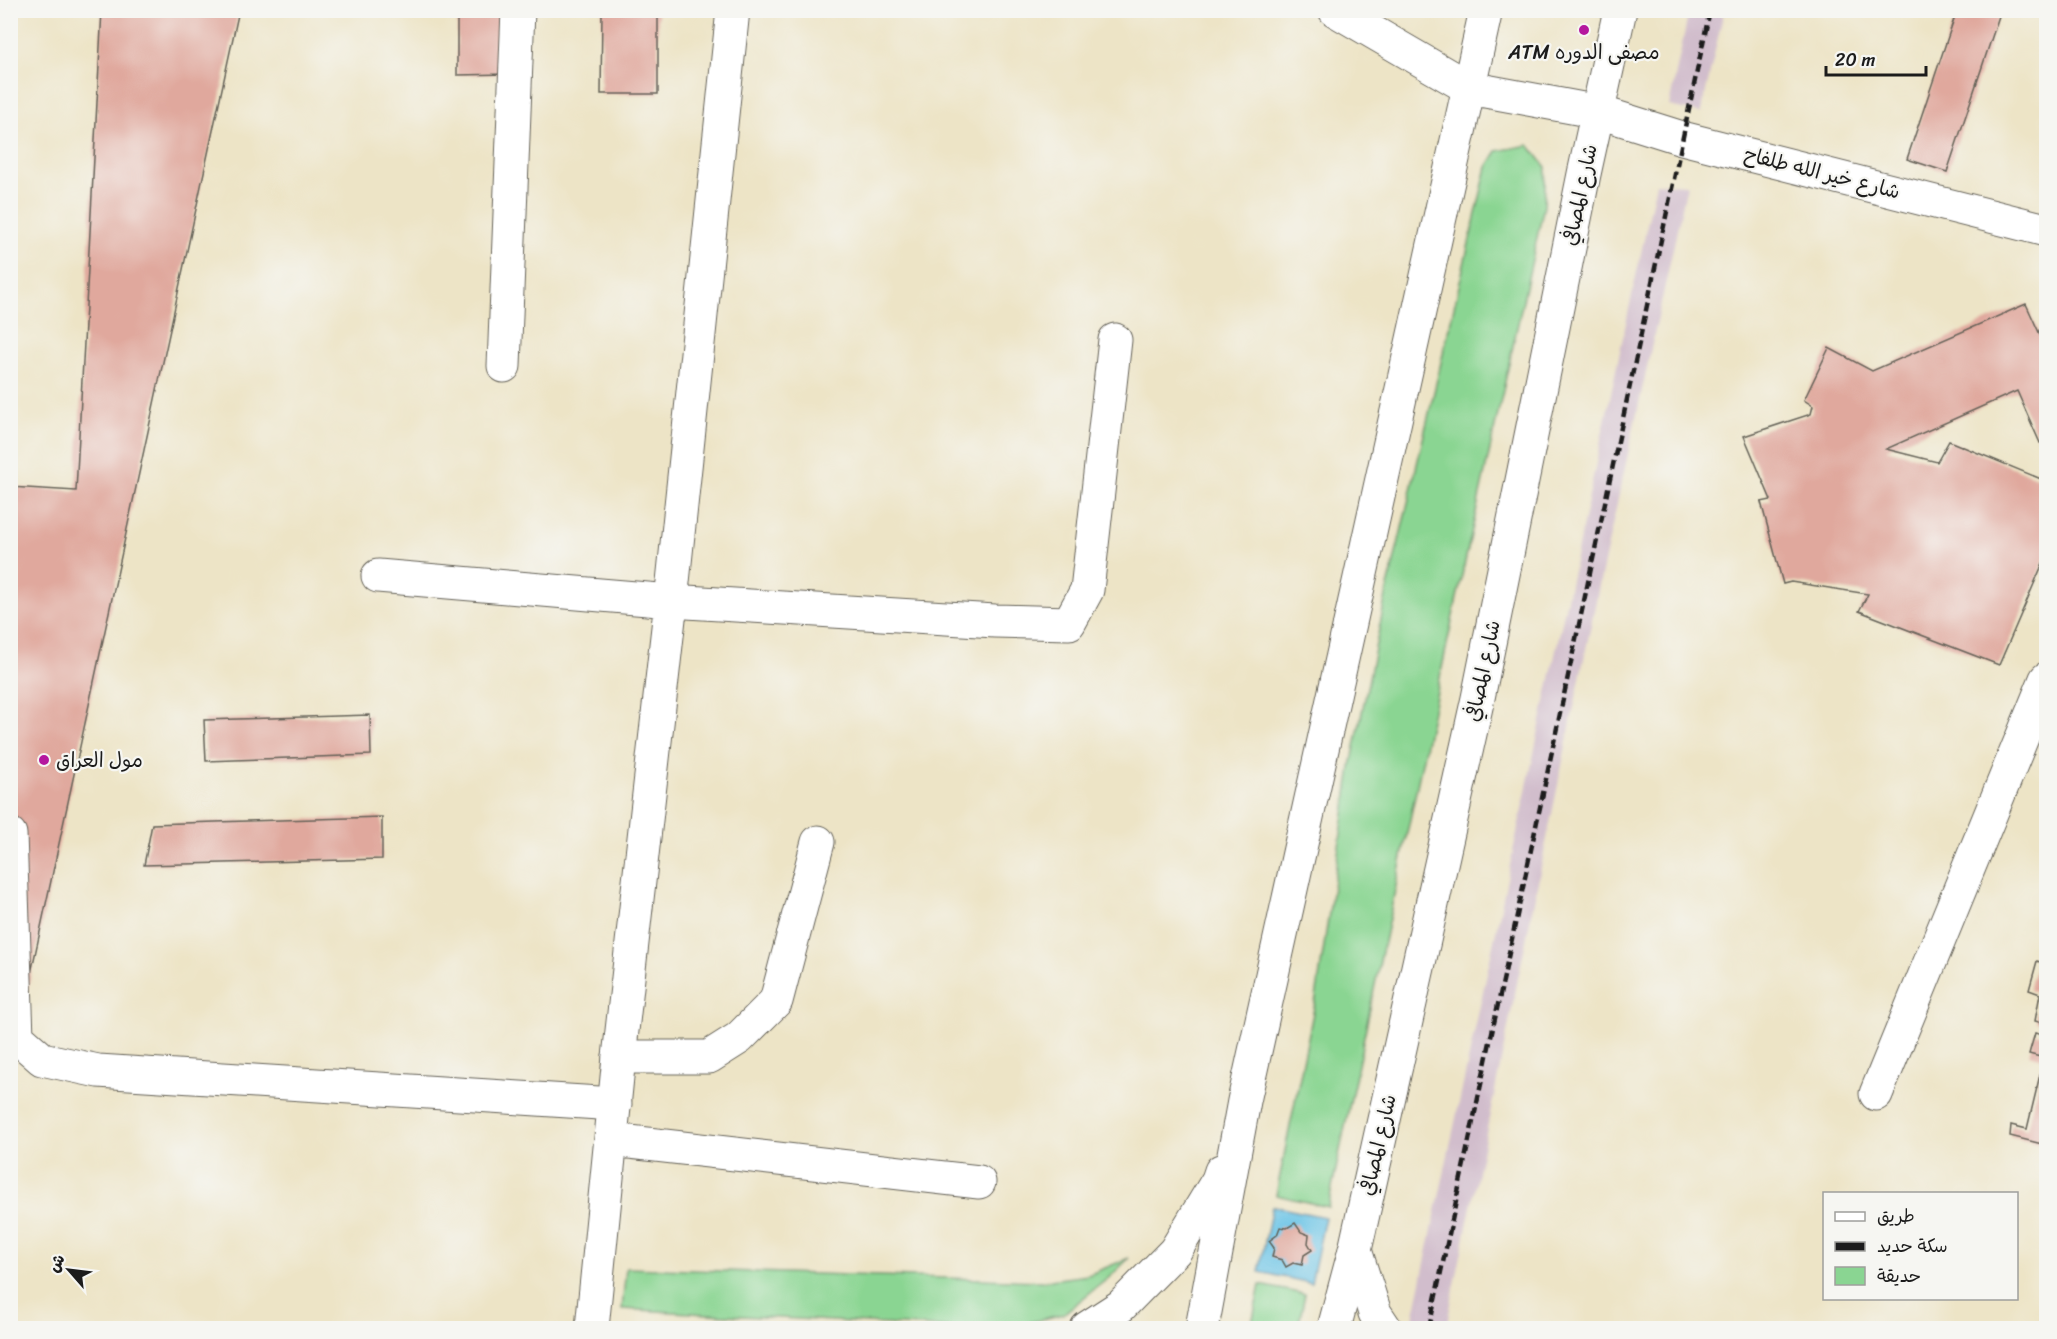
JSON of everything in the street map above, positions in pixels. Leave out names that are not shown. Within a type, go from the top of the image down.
[{"type":"street","points":[[504,366],[518,10]]},
{"type":"street","points":[[592,1329],[619,1057],[672,601],[733,10]]},
{"type":"street","name":"شارع خير الله طلفاح","points":[[1335,10],[1469,88],[1599,112],[1682,138],[2046,230]]},
{"type":"street","points":[[1202,1329],[1244,1101],[1486,10]]},
{"type":"street","name":"شارع المصافي","points":[[1334,1329],[1355,1250],[1478,698],[1584,174],[1620,10]]},
{"type":"street","points":[[378,576],[672,601],[995,621],[1069,622],[1086,590],[1115,340]]},
{"type":"street","points":[[1876,1094],[2046,679]]},
{"type":"street","points":[[10,834],[17,1037],[42,1059],[98,1071],[615,1104]]},
{"type":"street","points":[[619,1057],[710,1057],[739,1038],[776,1001],[818,842]]},
{"type":"street","points":[[1087,1329],[1121,1306],[1175,1251],[1218,1180],[1244,1101]]},
{"type":"street","points":[[612,1140],[979,1182]]},
{"type":"street","points":[[1355,1250],[1375,1313],[1385,1329]]},
{"type":"shaded area","points":[[1689,11],[1724,11],[1701,113],[1669,106]]},
{"type":"shaded area","points":[[1656,183],[1687,185],[1600,581],[1446,1328],[1411,1328]]},
{"type":"green space","points":[[1529,145],[1546,167],[1544,206],[1453,616],[1328,1207],[1276,1195],[1316,998],[1352,761],[1385,600],[1487,167],[1497,151]]},
{"type":"green space","points":[[1129,1258],[1111,1276],[1063,1314],[1020,1325],[953,1328],[622,1309],[626,1268],[1043,1281],[1088,1275]]},
{"type":"green space","points":[[1260,1285],[1305,1294],[1298,1328],[1251,1328]]},
{"type":"water","points":[[1272,1206],[1325,1217],[1311,1283],[1259,1272]]},
{"type":"building","name":"مول العراق","points":[[102,10],[239,10],[19,1029],[10,1029],[10,487],[76,491]]},
{"type":"building","points":[[457,10],[508,10],[508,74],[457,75]]},
{"type":"building","points":[[602,10],[658,10],[658,94],[601,94]]},
{"type":"building","points":[[1957,10],[2001,10],[1947,172],[1907,159]]},
{"type":"building","points":[[2026,304],[2042,339],[2046,337],[2046,440],[2040,443],[2017,391],[1886,449],[1937,462],[1949,441],[2046,481],[2046,556],[1999,665],[1859,611],[1868,594],[1791,582],[1783,584],[1761,502],[1771,500],[1744,436],[1811,414],[1813,406],[1804,400],[1829,348],[1872,371]]},
{"type":"building","points":[[370,715],[371,755],[206,761],[204,720]]},
{"type":"building","points":[[382,817],[382,859],[144,865],[152,824]]},
{"type":"building","points":[[2037,961],[2046,964],[2046,1024],[2035,1021],[2040,994],[2029,990]]},
{"type":"building","points":[[2035,1033],[2046,1036],[2046,1145],[2010,1136],[2011,1125],[2027,1129],[2044,1058],[2029,1054]]},
{"type":"building","points":[[1295,1223],[1301,1232],[1309,1235],[1308,1243],[1312,1250],[1304,1255],[1302,1265],[1293,1263],[1286,1267],[1282,1260],[1272,1257],[1274,1248],[1269,1241],[1277,1235],[1280,1227],[1287,1228]]},
{"type":"railway","points":[[1429,1328],[1710,10]]},
{"type":"place","name":"ATM مصفى الدوره","points":[[1584,30]]},
{"type":"place","name":"مول العراق","points":[[44,760]]}]
